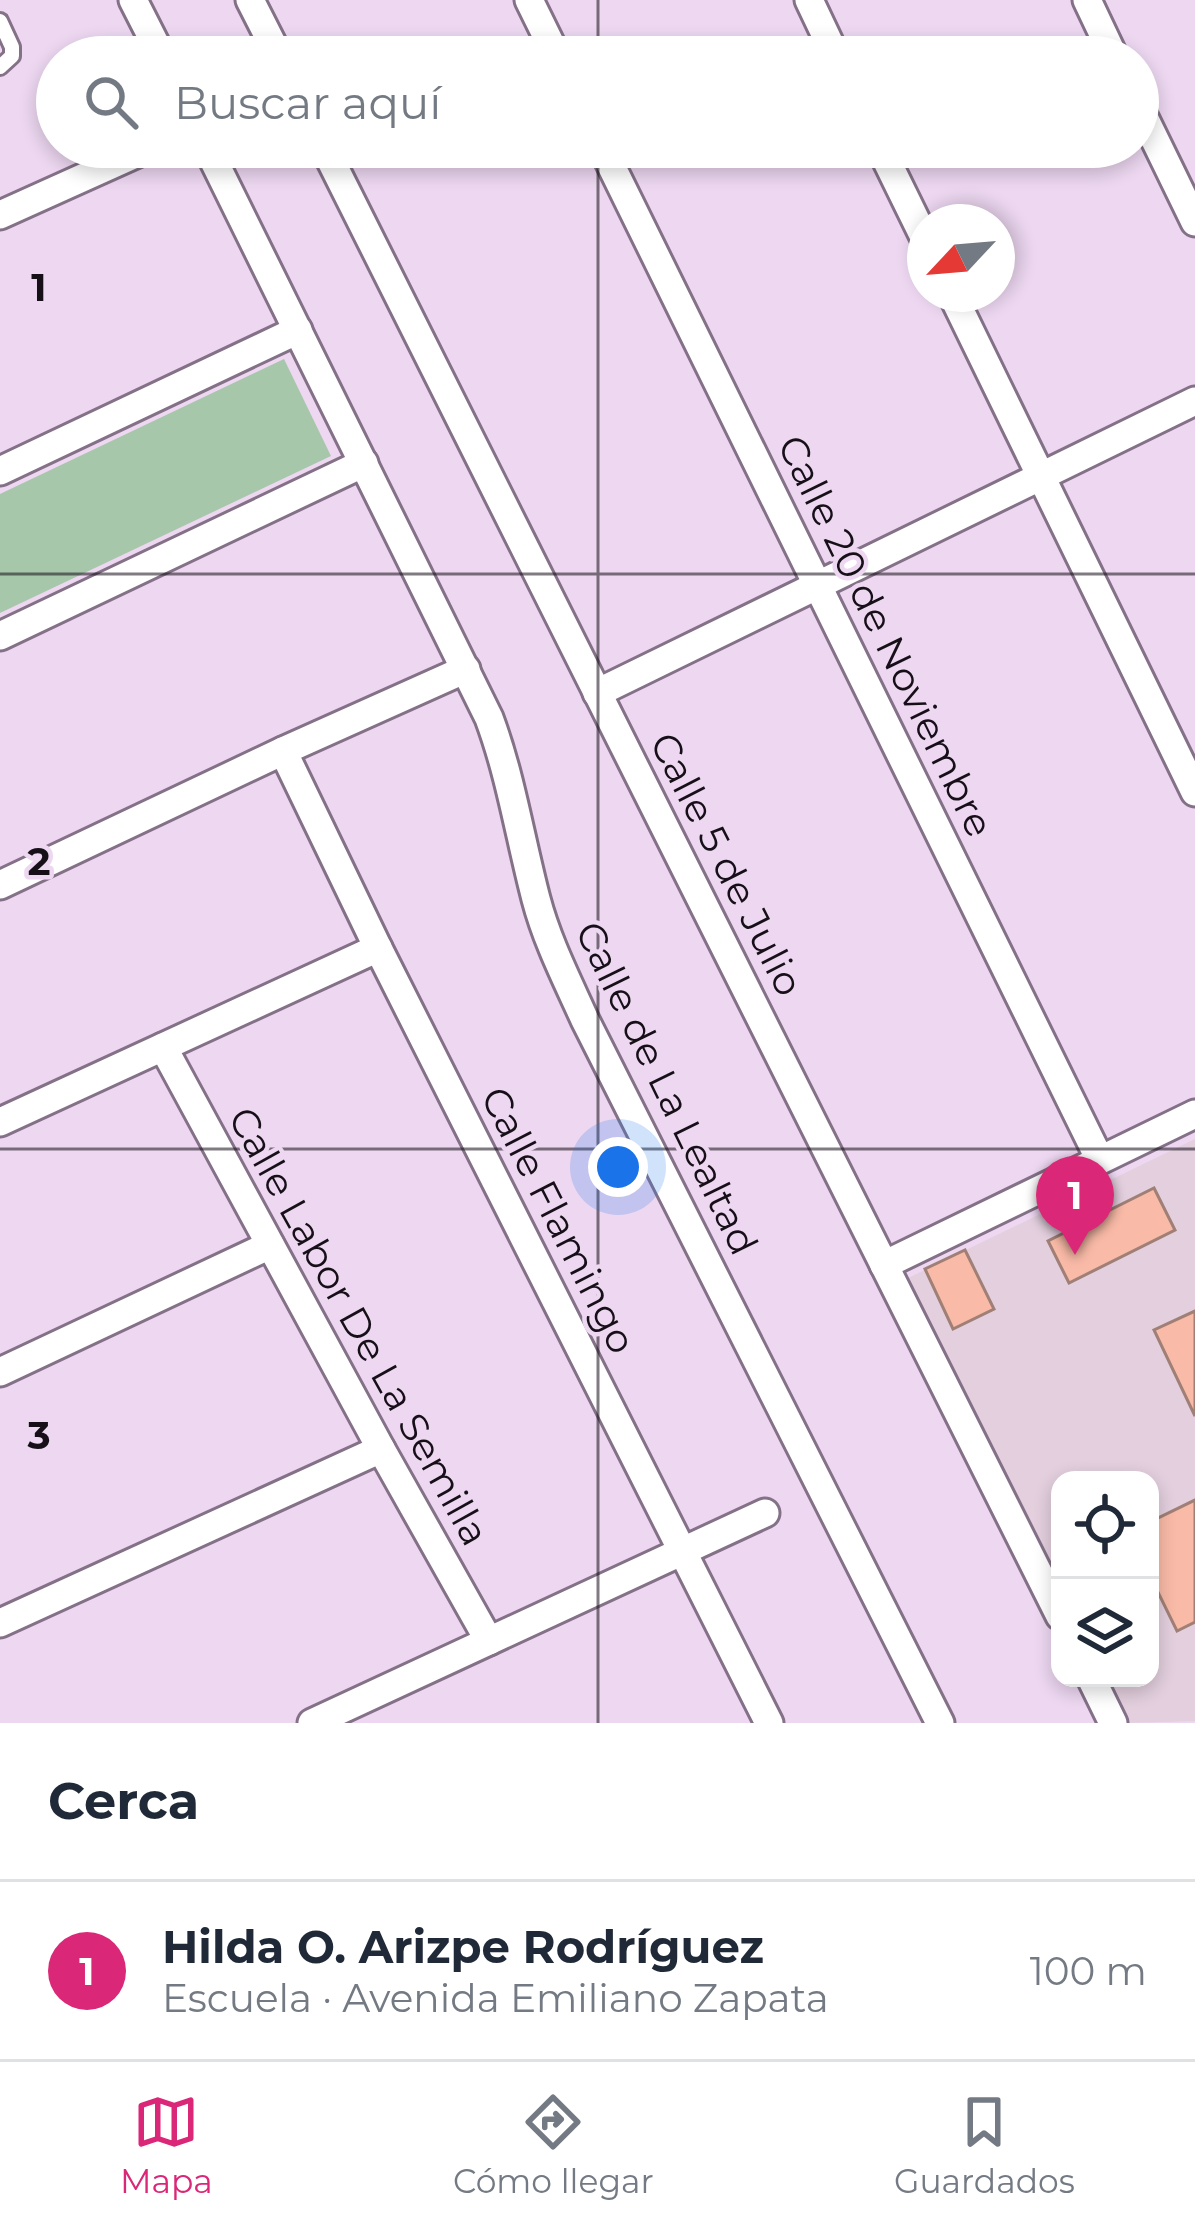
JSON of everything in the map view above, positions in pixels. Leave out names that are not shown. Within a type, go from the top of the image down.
[{"type":"street","points":[[133,0],[151,36]]},
{"type":"street","points":[[250,0],[268,36]]},
{"type":"street","points":[[529,0],[547,36]]},
{"type":"street","points":[[809,0],[826,36]]},
{"type":"street","points":[[1087,0],[1104,36]]},
{"type":"street","points":[[1159,148],[1195,222]]},
{"type":"street","points":[[0,215],[104,168]]},
{"type":"street","name":"Calle de La Lealtad","points":[[217,168],[466,669],[505,759],[537,901],[552,948],[585,1020],[940,1723]]},
{"type":"street","name":"Calle 5 de Julio","points":[[334,168],[1051,1598]]},
{"type":"street","name":"Calle 20 de Noviembre","points":[[612,168],[1100,1160]]},
{"type":"street","points":[[890,168],[908,204]]},
{"type":"street","points":[[961,312],[1195,792]]},
{"type":"street","points":[[0,471],[298,330]]},
{"type":"street","points":[[597,693],[1195,401]]},
{"type":"street","points":[[0,636],[364,464]]},
{"type":"street","points":[[0,885],[466,669]]},
{"type":"street","name":"Calle Flamingo","points":[[283,751],[769,1723]]},
{"type":"street","points":[[0,1122],[378,948]]},
{"type":"street","name":"Calle Labor De La Semilla","points":[[163,1047],[489,1641]]},
{"type":"street","points":[[884,1265],[1195,1114]]},
{"type":"street","points":[[0,1372],[270,1245]]},
{"type":"street","points":[[0,1623],[381,1449]]},
{"type":"street","points":[[312,1723],[765,1513]]},
{"type":"street","points":[[1096,1687],[1114,1723]]},
{"type":"lane","points":[[0,21],[12,56],[0,67]]},
{"type":"shaded area","points":[[1195,1139],[1195,1721],[1123,1723],[1105,1687],[1159,1687],[1159,1471],[1051,1471],[1051,1577],[904,1280]]},
{"type":"green space","points":[[284,359],[331,456],[0,613],[0,494]]},
{"type":"building","points":[[1154,1188],[1175,1230],[1069,1283],[1048,1241]]},
{"type":"building","points":[[965,1250],[994,1309],[953,1329],[925,1269]]},
{"type":"building","points":[[1195,1311],[1195,1416],[1154,1330]]},
{"type":"building","points":[[1195,1500],[1195,1622],[1177,1631],[1159,1594],[1159,1518]]},
{"type":"place","name":"Hilda O. Arizpe Rodríguez","points":[[1075,1255]]}]
